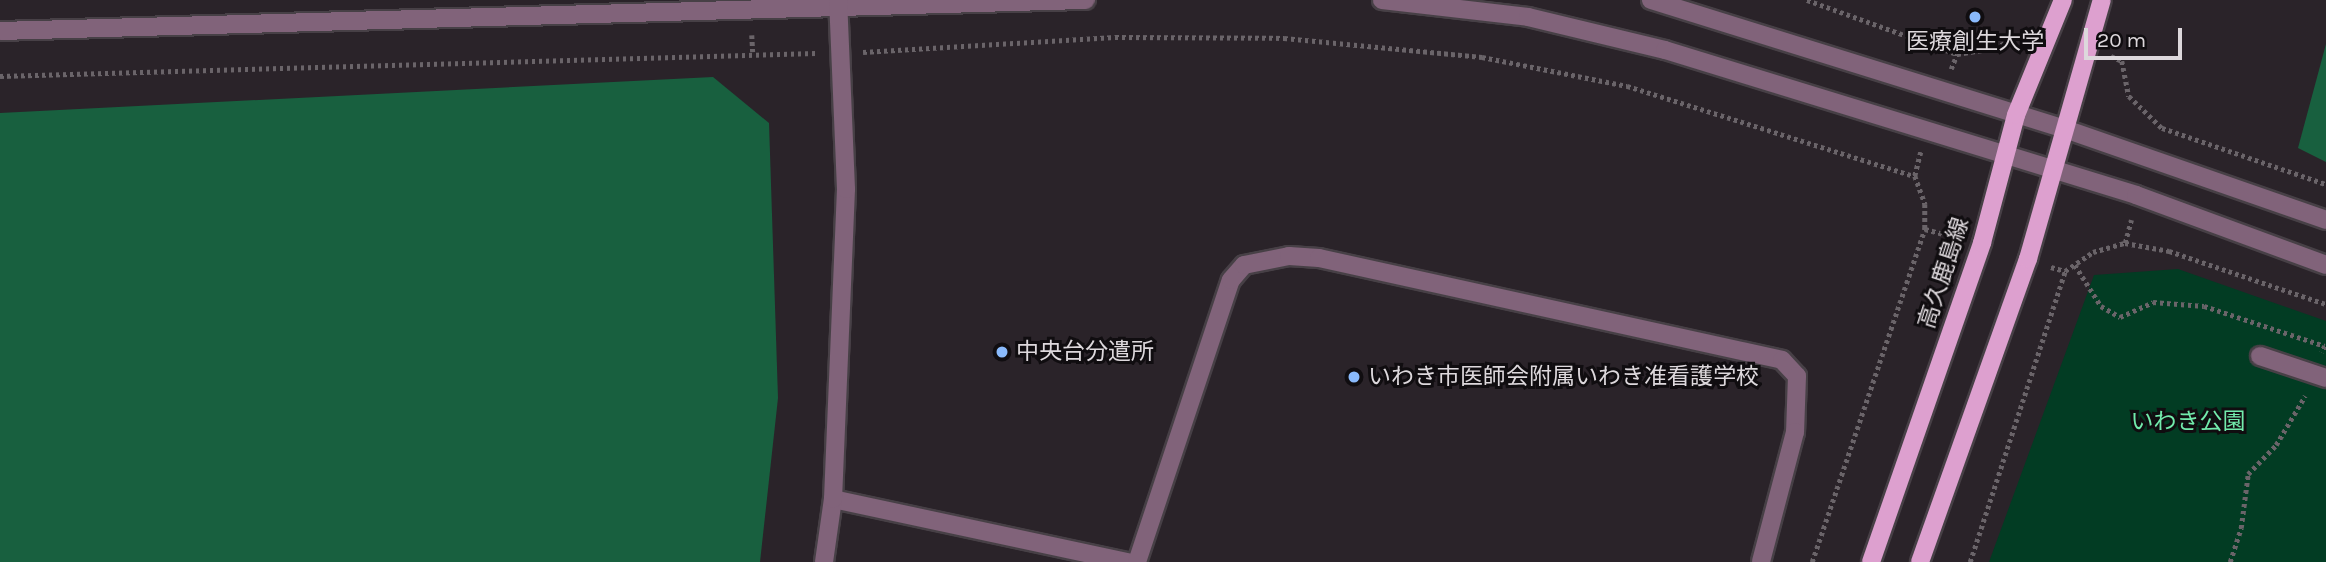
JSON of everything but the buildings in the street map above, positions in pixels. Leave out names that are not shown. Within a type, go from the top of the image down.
[{"type":"main road","name":"高久鹿島線","points":[[1871,562],[1982,243],[2016,115],[2063,0]]},
{"type":"main road","points":[[1920,562],[2028,259],[2102,0]]},
{"type":"street","points":[[0,31],[838,4],[1086,0]]},
{"type":"street","points":[[1382,0],[1528,17],[1665,50],[2052,173],[2136,195],[2326,265]]},
{"type":"street","points":[[1651,0],[2065,129],[2326,220]]},
{"type":"street","points":[[824,562],[833,499],[846,190],[838,4]]},
{"type":"street","points":[[1137,562],[1231,280],[1244,265],[1289,256],[1319,258],[1782,360],[1797,376],[1795,432],[1762,562]]},
{"type":"street","points":[[2260,356],[2326,378]]},
{"type":"street","points":[[833,499],[1128,562]]},
{"type":"path","points":[[1807,0],[1957,54]]},
{"type":"path","points":[[0,76],[739,52],[842,54],[1167,37],[1284,38],[1482,57],[1627,86],[1915,176]]},
{"type":"path","points":[[2162,128],[2326,184]]},
{"type":"path","points":[[1812,562],[1926,229]]},
{"type":"path","points":[[2125,243],[2169,251],[2326,304]]},
{"type":"path","points":[[2075,265],[2101,306],[2120,317],[2153,302],[2204,306],[2325,346],[2320,358]]},
{"type":"path","points":[[1970,562],[2065,271]]},
{"type":"path","points":[[2230,562],[2241,528],[2248,474],[2276,445],[2306,394]]},
{"type":"green space","points":[[2326,44],[2326,162],[2298,148]]},
{"type":"green space","points":[[713,77],[769,123],[778,398],[760,562],[0,562],[0,113]]},
{"type":"green space","name":"いわき公園","points":[[2178,269],[2326,321],[2326,562],[1989,562],[2094,275]]},
{"type":"place","name":"医療創生大学","points":[[1975,17]]},
{"type":"place","name":"中央台分遣所","points":[[1002,352]]},
{"type":"place","name":"いわき市医師会附属いわき准看護学校","points":[[1354,377]]}]
